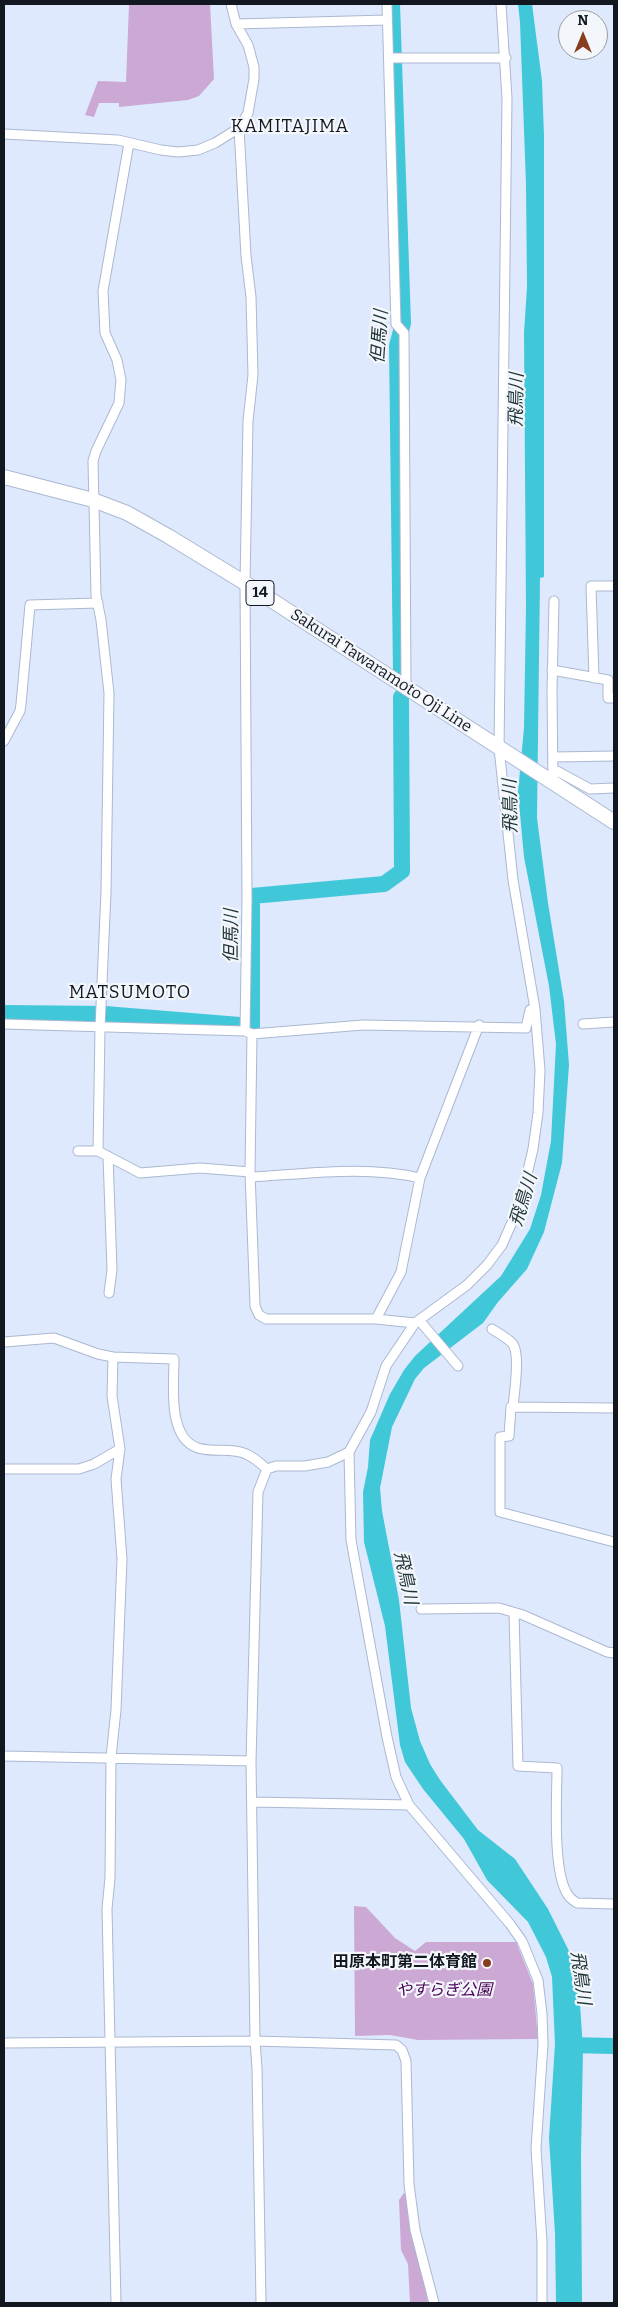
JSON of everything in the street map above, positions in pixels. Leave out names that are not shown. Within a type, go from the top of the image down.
[{"type":"main road","name":"Sakurai Tawaramoto Oji Line","points":[[4,477],[93,500],[135,517],[245,583],[499,748],[554,778],[614,822]]},
{"type":"street","points":[[4,134],[118,140],[170,151],[198,150],[239,128],[248,113],[254,80],[254,67],[248,45],[236,24],[231,4]]},
{"type":"street","points":[[387,4],[396,324],[404,333],[406,688]]},
{"type":"street","points":[[501,4],[506,58],[499,748],[513,880],[535,1009],[540,1070],[538,1113],[527,1179],[520,1204],[502,1245],[487,1265],[468,1285],[417,1321],[386,1366],[371,1412],[349,1452],[351,1540],[386,1737],[396,1777],[409,1805],[510,1924],[522,1942],[538,1980],[543,2044],[536,2148],[542,2242],[542,2303]]},
{"type":"street","points":[[236,24],[387,20]]},
{"type":"street","points":[[388,58],[506,58]]},
{"type":"street","points":[[239,128],[253,352],[253,375],[248,421],[245,583],[248,1032],[250,1175],[255,1306],[259,1315],[266,1319],[417,1321],[456,1364]]},
{"type":"street","points":[[98,1150],[100,1028],[106,892],[109,693],[98,603],[93,461],[119,403],[121,380],[117,360],[106,333],[103,318],[104,291],[129,143]]},
{"type":"street","points":[[594,678],[591,586],[614,586]]},
{"type":"street","points":[[554,601],[552,670],[554,778],[590,789],[614,788]]},
{"type":"street","points":[[4,740],[20,711],[30,606],[98,603]]},
{"type":"street","points":[[552,670],[608,680],[608,698],[614,698]]},
{"type":"street","points":[[554,757],[614,756]]},
{"type":"street","points":[[4,1024],[248,1032],[362,1025],[479,1025],[526,1028],[530,1010],[535,1009]]},
{"type":"street","points":[[583,1024],[614,1022]]},
{"type":"street","points":[[376,1319],[401,1272],[420,1178],[479,1025]]},
{"type":"street","points":[[78,1150],[98,1150],[140,1173],[200,1168],[250,1175],[369,1172],[398,1173],[420,1178]]},
{"type":"street","points":[[108,1156],[112,1270],[109,1293]]},
{"type":"street","points":[[492,1328],[512,1343],[516,1359],[513,1407],[510,1407],[509,1436],[500,1437],[500,1512],[614,1542]]},
{"type":"street","points":[[4,1342],[54,1338],[113,1357],[174,1359],[175,1418],[179,1430],[188,1442],[198,1448],[247,1454],[267,1468],[276,1466],[305,1466],[328,1462],[349,1452]]},
{"type":"street","points":[[113,1357],[112,1396],[120,1449],[116,1479],[122,1560],[116,1710],[111,1757],[110,1878],[107,1909],[116,2303]]},
{"type":"street","points":[[513,1407],[614,1408]]},
{"type":"street","points":[[4,1469],[79,1469],[94,1464],[120,1449]]},
{"type":"street","points":[[262,2303],[258,2078],[255,2041],[251,1761],[258,1492],[267,1468]]},
{"type":"street","points":[[421,1609],[499,1608],[607,1652],[614,1653]]},
{"type":"street","points":[[514,1613],[518,1766],[557,1768],[556,1838],[562,1880],[568,1895],[577,1903],[614,1904]]},
{"type":"street","points":[[4,1756],[251,1761]]},
{"type":"street","points":[[253,1802],[409,1805]]},
{"type":"street","points":[[4,2044],[255,2041],[391,2044],[402,2050],[406,2061],[411,2193],[415,2230],[434,2303]]},
{"type":"green space","points":[[129,4],[210,4],[214,79],[199,96],[188,100],[119,107],[119,103],[99,103],[94,117],[85,115],[98,81],[126,82]]},
{"type":"green space","name":"やすらぎ公園","points":[[354,1906],[366,1907],[395,1938],[415,1951],[426,1942],[516,1942],[533,1984],[538,2039],[418,2040],[390,2035],[355,2036]]},
{"type":"green space","points":[[404,2193],[406,2194],[428,2303],[410,2303],[408,2264],[401,2250],[399,2200]]},
{"type":"water","points":[[518,4],[532,4],[542,81],[544,136],[544,577],[540,578],[537,818],[548,903],[564,1001],[569,1065],[562,1163],[544,1232],[527,1269],[498,1302],[483,1323],[424,1368],[415,1379],[392,1427],[380,1488],[382,1511],[399,1600],[411,1708],[420,1741],[430,1764],[440,1780],[478,1830],[515,1859],[548,1909],[570,1953],[580,2004],[583,2049],[581,2156],[582,2303],[556,2303],[555,2233],[549,2138],[555,2044],[552,1977],[546,1957],[528,1922],[487,1880],[464,1839],[423,1789],[405,1762],[400,1745],[385,1626],[364,1542],[363,1492],[368,1467],[370,1440],[390,1394],[415,1356],[501,1276],[530,1229],[541,1195],[551,1141],[556,1044],[549,986],[524,857],[518,792],[524,728],[526,607],[524,333],[527,287],[526,184]]},
{"type":"waterway","name":"但馬川","points":[[392,4],[403,323],[397,346],[401,673]]},
{"type":"waterway","name":"但馬川","points":[[4,1013],[105,1014],[252,1026],[252,896],[384,884],[402,871],[401,697]]},
{"type":"waterway","points":[[567,2045],[614,2046]]},
{"type":"place","name":"田原本町第二体育館","points":[[487,1963]]},
{"type":"district","name":"KAMITAJIMA","points":[[290,127]]},
{"type":"district","name":"MATSUMOTO","points":[[130,993]]},
{"type":"water label","name":"飛鳥川","points":[[517,400]]},
{"type":"water label","name":"飛鳥川","points":[[511,806]]},
{"type":"water label","name":"飛鳥川","points":[[524,1200]]},
{"type":"water label","name":"飛鳥川","points":[[405,1578]]},
{"type":"water label","name":"飛鳥川","points":[[580,1978]]}]
